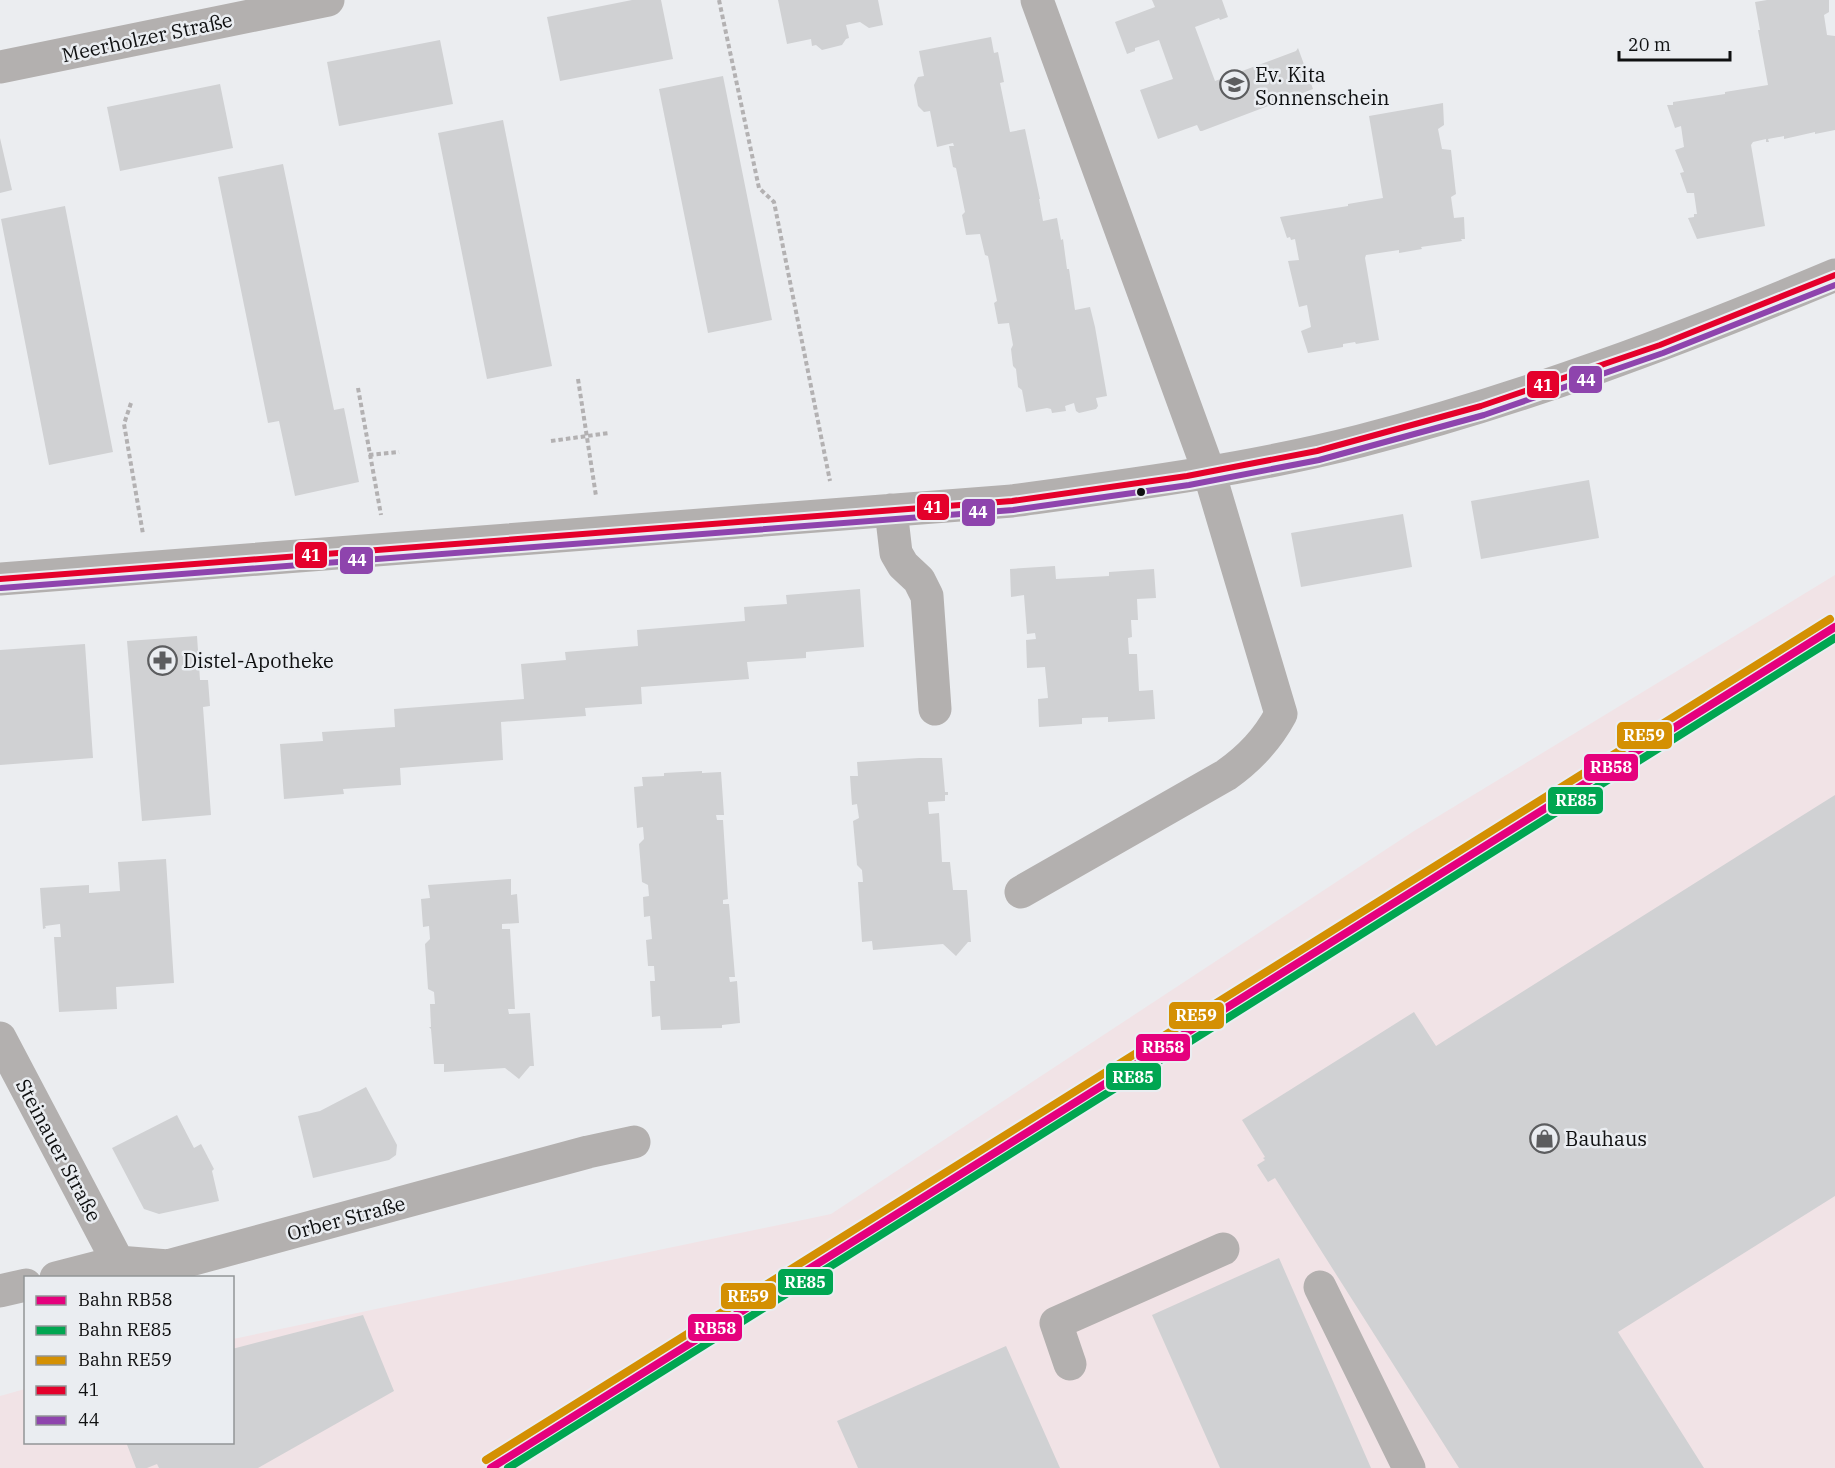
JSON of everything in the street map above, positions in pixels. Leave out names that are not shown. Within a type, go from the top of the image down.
[{"type":"street","name":"Meerholzer Straße","points":[[0,67],[328,0]]},
{"type":"street","points":[[1021,892],[1226,775],[1261,747],[1281,714],[1209,472],[1038,0]]},
{"type":"street","points":[[0,579],[1012,501],[1138,484],[1277,460],[1359,441],[1471,409],[1633,355],[1734,317],[1835,275]]},
{"type":"street","points":[[891,510],[896,553],[903,565],[919,580],[927,596],[935,709]]},
{"type":"street","name":"Steinauer Straße","points":[[0,1038],[118,1262]]},
{"type":"street","name":"Orber Straße","points":[[64,1276],[118,1262],[168,1266],[577,1155],[634,1142]]},
{"type":"street","points":[[1070,1364],[1056,1323],[1223,1249]]},
{"type":"street","points":[[0,1292],[24,1286]]},
{"type":"street","points":[[1320,1287],[1409,1468]]},
{"type":"path","points":[[719,0],[759,188],[774,202],[836,514]]},
{"type":"path","points":[[578,378],[585,435],[602,532]]},
{"type":"path","points":[[358,388],[387,549]]},
{"type":"path","points":[[131,403],[124,424],[149,567]]},
{"type":"path","points":[[551,441],[609,433]]},
{"type":"path","points":[[369,455],[399,452]]},
{"type":"shaded area","points":[[1835,575],[1835,1468],[0,1468],[0,1396],[24,1389],[24,1444],[234,1444],[234,1339],[831,1214],[1414,831]]},
{"type":"building","points":[[632,0],[661,0],[673,59],[560,81],[547,17]]},
{"type":"building","points":[[778,0],[878,0],[883,25],[869,28],[860,22],[846,25],[849,38],[842,45],[822,50],[816,45],[812,46],[811,39],[787,44]]},
{"type":"building","name":"Ev. Kita Sonnenschein","points":[[1152,0],[1222,0],[1228,17],[1195,27],[1215,81],[1296,51],[1298,48],[1313,89],[1202,131],[1197,125],[1158,139],[1140,90],[1173,79],[1159,40],[1135,48],[1135,51],[1127,54],[1115,22],[1155,7]]},
{"type":"building","points":[[1829,0],[1829,12],[1824,15],[1827,35],[1835,36],[1835,130],[1784,139],[1784,136],[1768,139],[1769,142],[1766,142],[1766,139],[1753,142],[1751,145],[1765,226],[1697,239],[1688,218],[1697,214],[1694,193],[1687,193],[1680,173],[1684,172],[1675,150],[1684,147],[1681,126],[1675,128],[1667,105],[1768,85],[1755,2]]},
{"type":"building","points":[[991,37],[994,53],[998,52],[1004,82],[1000,83],[1010,132],[1025,129],[1043,221],[1057,218],[1061,240],[1063,239],[1067,269],[1069,269],[1075,310],[1090,307],[1107,396],[1096,398],[1098,406],[1096,409],[1079,413],[1074,403],[1065,406],[1066,411],[1052,413],[1051,409],[1047,408],[1026,412],[1022,390],[1018,387],[1016,369],[1013,366],[1011,349],[1013,345],[1009,323],[998,324],[994,303],[997,301],[988,256],[985,255],[980,234],[966,235],[962,215],[965,212],[949,146],[954,146],[953,143],[937,147],[930,111],[924,112],[918,106],[914,85],[918,77],[924,76],[919,51]]},
{"type":"building","points":[[440,40],[453,104],[339,126],[327,62]]},
{"type":"building","points":[[723,76],[772,320],[708,333],[659,89]]},
{"type":"building","points":[[220,84],[233,148],[120,171],[107,107]]},
{"type":"building","points":[[1443,103],[1444,125],[1438,129],[1442,149],[1451,150],[1456,194],[1451,197],[1454,218],[1464,217],[1465,239],[1399,253],[1399,250],[1366,255],[1379,340],[1343,344],[1343,347],[1308,353],[1301,331],[1311,327],[1307,305],[1299,307],[1288,261],[1299,260],[1295,239],[1287,238],[1280,217],[1383,198],[1369,116]]},
{"type":"building","points":[[503,120],[552,366],[487,379],[438,133]]},
{"type":"building","points":[[0,138],[12,190],[0,193]]},
{"type":"building","points":[[283,164],[334,410],[344,408],[359,482],[295,496],[279,421],[268,423],[218,177]]},
{"type":"building","points":[[65,206],[113,452],[49,465],[1,219]]},
{"type":"building","points":[[1589,480],[1599,538],[1481,559],[1471,501]]},
{"type":"building","points":[[1403,514],[1412,567],[1301,587],[1291,533]]},
{"type":"building","points":[[1055,566],[1056,579],[1109,576],[1109,572],[1154,569],[1156,598],[1137,599],[1138,620],[1131,620],[1132,637],[1128,638],[1129,654],[1137,654],[1139,691],[1153,690],[1155,719],[1108,722],[1108,717],[1082,718],[1082,724],[1039,727],[1038,699],[1048,698],[1045,667],[1027,668],[1026,640],[1036,639],[1035,633],[1027,634],[1024,595],[1011,597],[1010,569]]},
{"type":"building","points":[[860,589],[864,647],[806,652],[806,658],[747,662],[749,679],[641,687],[642,704],[585,708],[586,716],[501,722],[503,760],[400,768],[401,785],[343,789],[344,794],[284,799],[280,744],[323,741],[322,732],[395,727],[394,709],[524,699],[521,664],[566,660],[565,652],[638,646],[637,630],[745,621],[744,607],[787,604],[786,595]]},
{"type":"building","points":[[197,636],[200,680],[208,680],[210,706],[203,707],[211,815],[142,821],[127,641]]},
{"type":"building","points":[[85,644],[93,758],[0,765],[0,650]]},
{"type":"building","points":[[942,758],[945,792],[948,792],[948,795],[945,795],[945,801],[928,802],[929,814],[939,813],[942,862],[950,862],[953,890],[967,890],[971,942],[968,942],[956,956],[943,944],[873,950],[872,941],[862,942],[858,882],[863,882],[862,870],[857,865],[853,821],[859,818],[857,804],[852,805],[850,776],[858,776],[857,762]]},
{"type":"building","points":[[702,771],[702,773],[721,772],[724,815],[716,815],[717,820],[723,820],[728,899],[723,900],[723,904],[729,904],[735,977],[729,977],[730,982],[737,981],[740,1023],[722,1025],[722,1028],[661,1030],[660,1016],[652,1017],[650,981],[655,981],[654,966],[648,966],[646,940],[652,939],[650,916],[644,917],[643,897],[649,896],[648,885],[642,882],[639,844],[644,839],[643,827],[637,828],[634,787],[643,786],[642,777]]},
{"type":"building","name":"Bauhaus","points":[[1835,795],[1835,1196],[1618,1332],[1704,1468],[1459,1468],[1275,1178],[1268,1182],[1257,1165],[1265,1160],[1263,1158],[1265,1157],[1242,1120],[1414,1012],[1436,1046]]},
{"type":"building","points":[[166,859],[174,983],[116,987],[117,1009],[59,1012],[54,937],[61,937],[60,924],[45,926],[46,928],[43,929],[40,888],[89,885],[89,893],[120,891],[118,862]]},
{"type":"building","points":[[511,879],[511,895],[517,894],[519,923],[502,924],[502,929],[510,929],[515,1009],[508,1009],[509,1014],[530,1013],[534,1066],[530,1066],[519,1079],[505,1068],[444,1072],[444,1064],[434,1064],[429,1027],[431,1027],[430,1004],[435,1004],[434,992],[428,989],[425,944],[430,939],[429,926],[423,927],[421,899],[430,898],[428,885]]},
{"type":"building","points":[[366,1087],[397,1145],[396,1155],[389,1160],[313,1178],[298,1116],[320,1111]]},
{"type":"building","points":[[177,1115],[194,1148],[201,1144],[214,1169],[212,1171],[219,1201],[159,1214],[144,1209],[112,1148]]},
{"type":"building","points":[[1279,1258],[1371,1468],[1220,1468],[1152,1315]]},
{"type":"building","points":[[363,1315],[394,1391],[258,1468],[159,1468],[157,1464],[147,1468],[136,1468],[127,1444],[234,1444],[234,1348]]},
{"type":"building","points":[[1006,1346],[1060,1468],[858,1468],[837,1421]]},
{"type":"rail line","name":"RE59","points":[[486,1460],[1830,619]]},
{"type":"rail line","name":"RB58","points":[[491,1468],[1835,627]]},
{"type":"rail line","name":"RE85","points":[[508,1468],[1835,638]]},
{"type":"transit line","name":"41","points":[[0,579],[1012,501],[1187,476],[1317,451],[1481,406],[1660,345],[1835,275]]},
{"type":"transit line","name":"44","points":[[1,588],[1013,510],[1189,485],[1319,460],[1484,415],[1663,353],[1835,285]]},
{"type":"place","name":"Ev. Kita Sonnenschein","points":[[1234,85]]},
{"type":"place","name":"Distel-Apotheke","points":[[162,660]]},
{"type":"place","name":"Bauhaus","points":[[1544,1138]]}]
